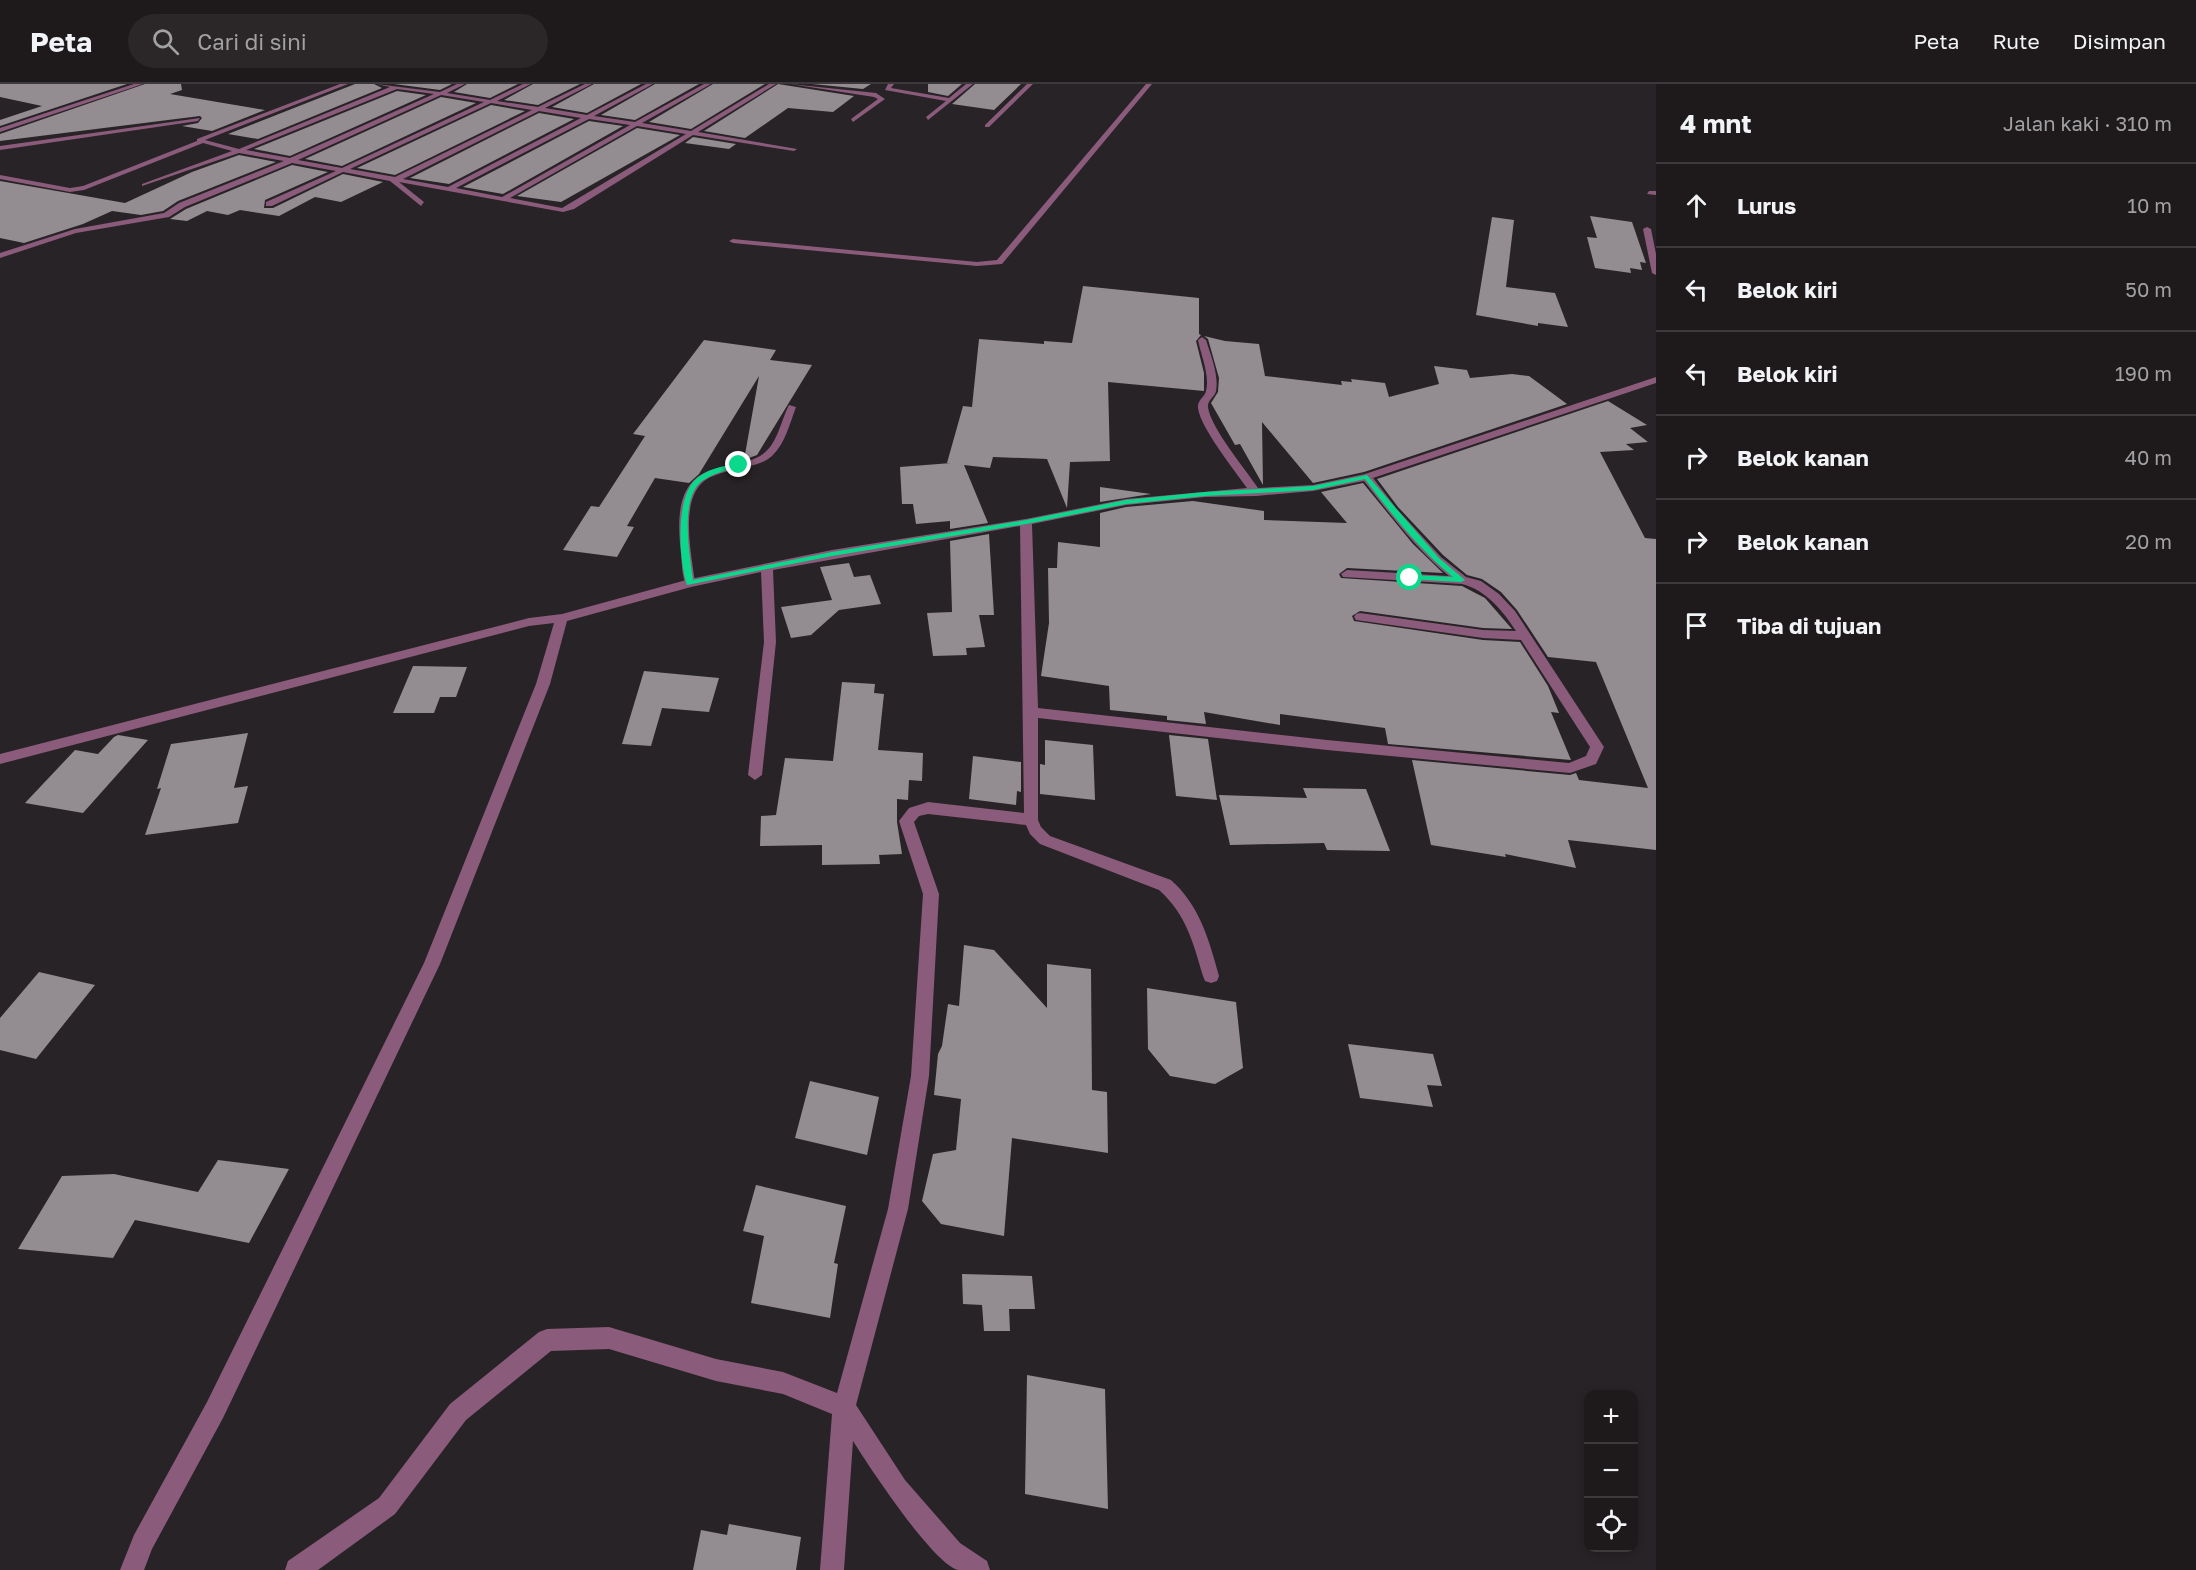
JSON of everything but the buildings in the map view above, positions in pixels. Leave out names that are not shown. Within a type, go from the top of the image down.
[{"type":"street","points":[[0,130],[140,84]]},
{"type":"street","points":[[0,177],[70,190],[84,188],[345,84]]},
{"type":"street","points":[[379,84],[401,85],[635,125],[794,149]]},
{"type":"street","points":[[0,256],[75,231],[166,215],[182,205],[292,160],[462,84]]},
{"type":"street","points":[[269,204],[528,84]]},
{"type":"street","points":[[393,181],[589,84]]},
{"type":"street","points":[[448,189],[650,84]]},
{"type":"street","points":[[503,199],[708,84]]},
{"type":"street","points":[[200,142],[393,181],[558,210],[568,209],[773,84]]},
{"type":"street","points":[[793,84],[876,96],[882,99],[853,120]]},
{"type":"street","points":[[891,84],[887,89],[951,100]]},
{"type":"street","points":[[964,84],[970,84]]},
{"type":"street","points":[[928,118],[970,84]]},
{"type":"street","points":[[987,126],[1030,84]]},
{"type":"street","points":[[733,242],[977,264],[999,262],[1149,84]]},
{"type":"street","points":[[144,185],[239,151],[401,85]]},
{"type":"street","points":[[0,148],[198,119]]},
{"type":"street","points":[[393,181],[421,204]]},
{"type":"street","points":[[1647,229],[1656,273]]},
{"type":"street","points":[[1202,340],[1211,375],[1211,393],[1204,401],[1206,416],[1256,493]]},
{"type":"street","points":[[0,759],[529,622],[561,618],[690,583],[932,536],[1026,522],[1126,502],[1205,494],[1256,493],[1313,488],[1367,477],[1656,380]]},
{"type":"street","points":[[1367,477],[1392,510],[1437,560],[1461,580]]},
{"type":"street","points":[[1026,522],[1031,712],[1031,820],[1035,830],[1045,840],[1165,885],[1181,897],[1194,919],[1211,976]]},
{"type":"street","points":[[755,775],[770,642],[767,568]]},
{"type":"street","points":[[1031,712],[1327,745],[1570,768],[1591,760],[1597,747],[1511,614],[1495,597],[1477,584],[1461,580],[1347,574]]},
{"type":"street","points":[[1360,617],[1483,634],[1525,636]]},
{"type":"street","points":[[132,1570],[142,1543],[214,1410],[432,964],[543,684],[561,618]]},
{"type":"street","points":[[832,1570],[844,1407],[898,1209],[920,1076],[931,894],[906,821],[914,812],[928,808],[1031,820]]},
{"type":"street","points":[[297,1570],[387,1506],[458,1412],[546,1340],[609,1338],[716,1370],[783,1383],[844,1407],[897,1488],[951,1552],[978,1570]]},
{"type":"lane","points":[[690,583],[683,528],[690,491],[698,481],[714,471],[757,461],[769,454],[779,441],[792,407]]},
{"type":"route","points":[[739,465],[714,471],[698,481],[690,491],[683,528],[690,583],[832,554],[1026,522],[1126,502],[1205,494],[1256,493],[1313,488],[1367,477],[1392,510],[1437,560],[1461,580],[1410,578]]}]
